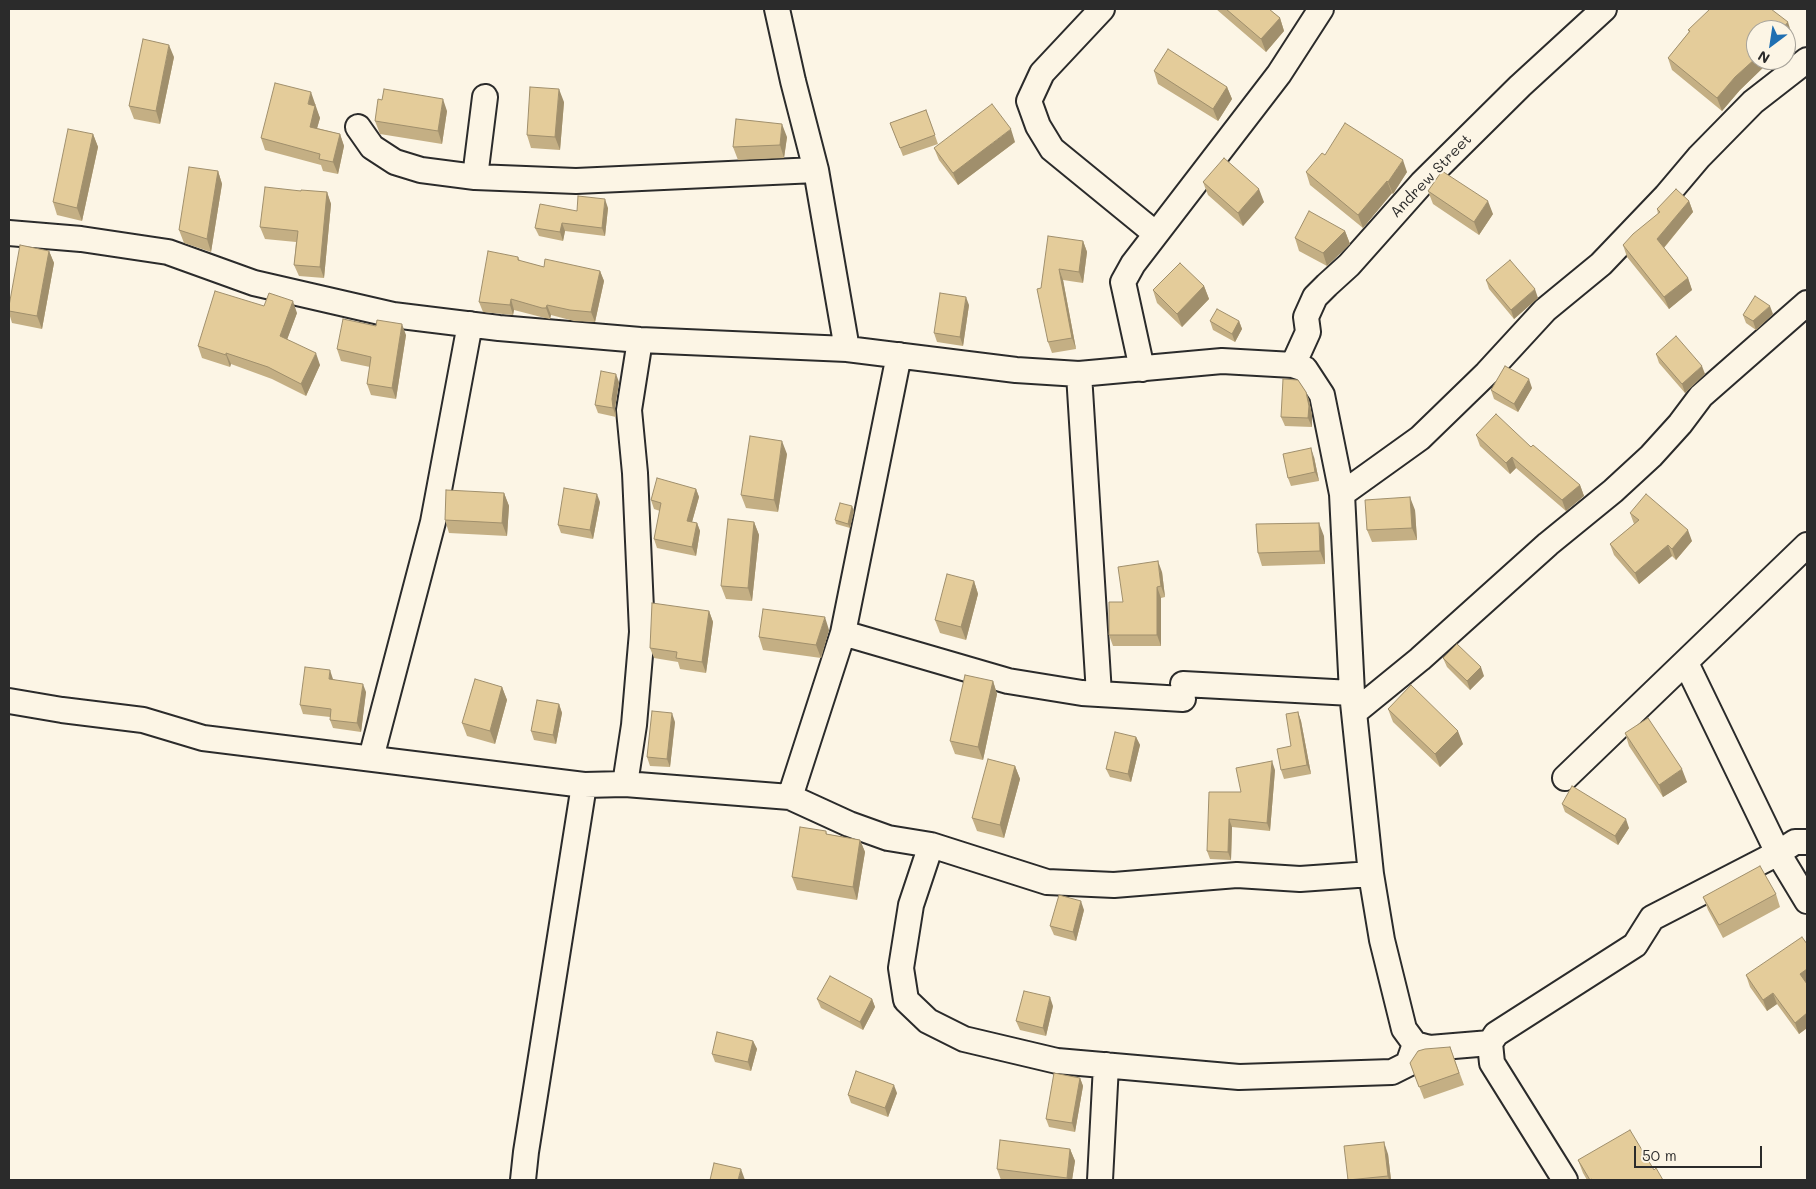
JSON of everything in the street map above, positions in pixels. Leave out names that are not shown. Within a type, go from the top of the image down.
[{"type":"street","points":[[777,9],[816,170],[847,348]]},
{"type":"street","points":[[1102,9],[1042,73],[1029,101],[1038,126],[1052,149],[1156,234]]},
{"type":"street","points":[[1142,369],[1123,282],[1133,264],[1279,74],[1321,9]]},
{"type":"street","name":"Andrew Street","points":[[1293,365],[1308,332],[1306,317],[1315,297],[1350,265],[1422,183],[1520,86],[1604,9]]},
{"type":"street","points":[[1342,494],[1420,438],[1487,373],[1545,310],[1601,264],[1666,196],[1699,157],[1753,102],[1807,60]]},
{"type":"street","points":[[475,177],[485,97]]},
{"type":"street","points":[[358,128],[372,147],[395,162],[421,170],[475,177],[576,181],[816,170]]},
{"type":"street","points":[[9,233],[80,239],[168,252],[254,283],[393,315],[470,324],[640,340],[847,348],[1016,370],[1079,374],[1222,361],[1293,365],[1305,369],[1322,395],[1342,494],[1353,703],[1372,874],[1382,940],[1404,1029],[1415,1044],[1430,1048],[1490,1043]]},
{"type":"street","points":[[843,633],[1008,681],[1099,694],[1183,692],[1353,703],[1420,659],[1548,544],[1612,492],[1651,456],[1680,424],[1700,396],[1807,302]]},
{"type":"street","points":[[371,758],[433,522],[470,324]]},
{"type":"street","points":[[625,784],[634,725],[642,632],[635,473],[629,410],[640,340]]},
{"type":"street","points":[[790,798],[843,633],[899,355]]},
{"type":"street","points":[[1079,374],[1099,694]]},
{"type":"street","points":[[1566,778],[1807,545]]},
{"type":"street","points":[[1686,663],[1778,853],[1807,901]]},
{"type":"street","points":[[9,701],[143,720],[203,738],[584,785],[625,784],[790,798],[849,824],[888,838],[931,845],[1047,882],[1114,885],[1237,875],[1300,879],[1372,874]]},
{"type":"street","points":[[524,1180],[528,1143],[584,785]]},
{"type":"street","points":[[1565,1180],[1492,1063],[1490,1043],[1496,1034],[1635,945],[1652,918],[1778,853],[1795,842],[1807,842]]},
{"type":"street","points":[[931,845],[911,905],[902,968],[906,1000],[928,1021],[964,1039],[1057,1061],[1239,1077],[1392,1072],[1408,1064],[1415,1044]]},
{"type":"street","points":[[1100,1180],[1106,1065]]},
{"type":"building","points":[[1226,9],[1269,9],[1280,18],[1261,39]]},
{"type":"building","points":[[1710,9],[1771,9],[1785,20],[1746,20],[1746,67],[1717,98],[1668,58],[1690,31],[1688,30]]},
{"type":"building","points":[[143,39],[169,45],[156,111],[129,106]]},
{"type":"building","points":[[1168,49],[1227,87],[1213,109],[1154,71]]},
{"type":"building","points":[[275,83],[311,92],[308,104],[315,106],[310,127],[340,134],[333,162],[319,159],[320,154],[261,138]]},
{"type":"building","points":[[530,87],[559,89],[555,137],[527,135]]},
{"type":"building","points":[[384,89],[443,99],[438,131],[375,121],[378,99],[382,100]]},
{"type":"building","points":[[992,104],[1011,129],[953,173],[934,148]]},
{"type":"building","points":[[926,110],[935,135],[900,148],[890,123]]},
{"type":"building","points":[[736,119],[782,124],[780,145],[733,147]]},
{"type":"building","points":[[1345,123],[1403,160],[1388,182],[1358,215],[1306,172],[1322,153],[1325,155]]},
{"type":"building","points":[[68,129],[93,134],[77,208],[53,202]]},
{"type":"building","points":[[1224,158],[1259,189],[1238,213],[1203,182]]},
{"type":"building","points":[[189,167],[218,171],[207,239],[179,230]]},
{"type":"building","points":[[1442,171],[1488,201],[1474,222],[1428,191]]},
{"type":"building","points":[[265,187],[327,192],[320,267],[294,265],[298,231],[260,227]]},
{"type":"building","points":[[1676,189],[1689,201],[1657,239],[1688,278],[1664,297],[1623,245],[1633,234],[1660,212],[1657,209]]},
{"type":"building","points":[[578,196],[605,199],[602,228],[562,223],[560,232],[535,228],[540,204],[577,211]]},
{"type":"building","points":[[1309,211],[1345,231],[1323,253],[1295,238]]},
{"type":"building","points":[[1048,236],[1083,241],[1079,272],[1059,269],[1072,338],[1048,342],[1037,289],[1041,288]]},
{"type":"building","points":[[20,245],[49,251],[37,316],[9,311]]},
{"type":"building","points":[[488,251],[518,257],[518,260],[544,267],[545,259],[600,271],[591,312],[547,305],[546,308],[542,308],[511,299],[510,305],[479,302]]},
{"type":"building","points":[[1510,260],[1535,289],[1511,310],[1486,280]]},
{"type":"building","points":[[1180,263],[1204,286],[1177,314],[1153,290]]},
{"type":"building","points":[[215,291],[264,306],[269,293],[293,301],[280,336],[316,353],[301,384],[268,367],[198,346]]},
{"type":"building","points":[[940,293],[966,297],[960,337],[934,333]]},
{"type":"building","points":[[1755,296],[1770,306],[1753,321],[1743,315]]},
{"type":"building","points":[[1217,309],[1239,321],[1232,334],[1210,321]]},
{"type":"building","points":[[343,319],[376,326],[377,320],[402,324],[392,388],[367,384],[371,357],[337,349]]},
{"type":"building","points":[[1676,336],[1702,366],[1682,384],[1656,354]]},
{"type":"building","points":[[1505,366],[1529,379],[1514,404],[1491,390]]},
{"type":"building","points":[[601,371],[616,374],[612,399],[613,408],[595,405]]},
{"type":"building","points":[[1283,379],[1298,380],[1306,392],[1309,406],[1308,418],[1281,417]]},
{"type":"building","points":[[1496,414],[1531,447],[1533,445],[1580,485],[1562,500],[1512,457],[1506,463],[1476,435]]},
{"type":"building","points":[[750,436],[782,441],[774,500],[741,495]]},
{"type":"building","points":[[1311,448],[1315,472],[1288,478],[1283,454]]},
{"type":"building","points":[[657,478],[696,489],[687,521],[697,523],[692,547],[654,539],[661,503],[651,500]]},
{"type":"building","points":[[564,488],[597,494],[590,530],[558,525]]},
{"type":"building","points":[[446,490],[504,493],[502,523],[445,520]]},
{"type":"building","points":[[1646,494],[1688,530],[1672,549],[1668,545],[1635,573],[1610,544],[1639,520],[1630,513]]},
{"type":"building","points":[[1410,497],[1412,528],[1367,530],[1365,500]]},
{"type":"building","points":[[840,503],[852,506],[848,524],[835,520]]},
{"type":"building","points":[[728,519],[754,522],[748,588],[721,586]]},
{"type":"building","points":[[1319,523],[1320,551],[1258,553],[1256,524]]},
{"type":"building","points":[[1158,561],[1161,586],[1157,587],[1157,635],[1109,635],[1109,602],[1123,602],[1118,567]]},
{"type":"building","points":[[947,574],[974,581],[961,627],[935,620]]},
{"type":"building","points":[[652,603],[709,611],[702,662],[676,658],[677,652],[650,648]]},
{"type":"building","points":[[763,609],[825,617],[816,645],[759,637]]},
{"type":"building","points":[[1457,644],[1481,667],[1467,681],[1443,658]]},
{"type":"building","points":[[305,667],[330,670],[329,679],[363,684],[357,723],[330,720],[331,709],[300,705]]},
{"type":"building","points":[[965,675],[993,681],[978,747],[950,741]]},
{"type":"building","points":[[475,679],[502,687],[490,731],[462,723]]},
{"type":"building","points":[[1411,685],[1458,731],[1435,754],[1388,709]]},
{"type":"building","points":[[537,700],[559,704],[553,735],[531,731]]},
{"type":"building","points":[[652,711],[672,713],[667,759],[647,757]]},
{"type":"building","points":[[1298,712],[1307,765],[1281,770],[1277,749],[1291,746],[1286,714]]},
{"type":"building","points":[[1648,718],[1682,769],[1659,785],[1625,733]]},
{"type":"building","points":[[1115,732],[1136,737],[1128,774],[1106,769]]},
{"type":"building","points":[[988,759],[1015,766],[1000,825],[972,818]]},
{"type":"building","points":[[1272,761],[1267,823],[1229,819],[1228,852],[1207,851],[1209,792],[1241,792],[1236,768]]},
{"type":"building","points":[[1572,786],[1626,819],[1615,836],[1562,804]]},
{"type":"building","points":[[800,827],[826,831],[826,834],[860,840],[853,887],[792,877]]},
{"type":"building","points":[[1760,866],[1776,894],[1719,925],[1703,897]]},
{"type":"building","points":[[1059,895],[1081,901],[1073,932],[1050,926]]},
{"type":"building","points":[[1802,937],[1807,944],[1807,969],[1800,974],[1807,984],[1807,1013],[1795,1023],[1773,993],[1763,1000],[1746,975]]},
{"type":"building","points":[[830,976],[872,999],[860,1022],[817,999]]},
{"type":"building","points":[[1024,991],[1050,997],[1043,1028],[1016,1021]]},
{"type":"building","points":[[717,1032],[753,1041],[748,1062],[712,1054]]},
{"type":"building","points":[[1450,1047],[1459,1073],[1419,1087],[1410,1063],[1418,1051]]},
{"type":"building","points":[[856,1071],[894,1085],[885,1108],[848,1095]]},
{"type":"building","points":[[1054,1073],[1080,1078],[1072,1123],[1046,1119]]},
{"type":"building","points":[[1630,1130],[1654,1170],[1656,1168],[1663,1180],[1590,1180],[1578,1160]]},
{"type":"building","points":[[1000,1140],[1070,1149],[1067,1178],[997,1169]]},
{"type":"building","points":[[1384,1142],[1388,1176],[1348,1180],[1344,1146]]},
{"type":"building","points":[[714,1163],[741,1169],[738,1180],[710,1180]]}]
